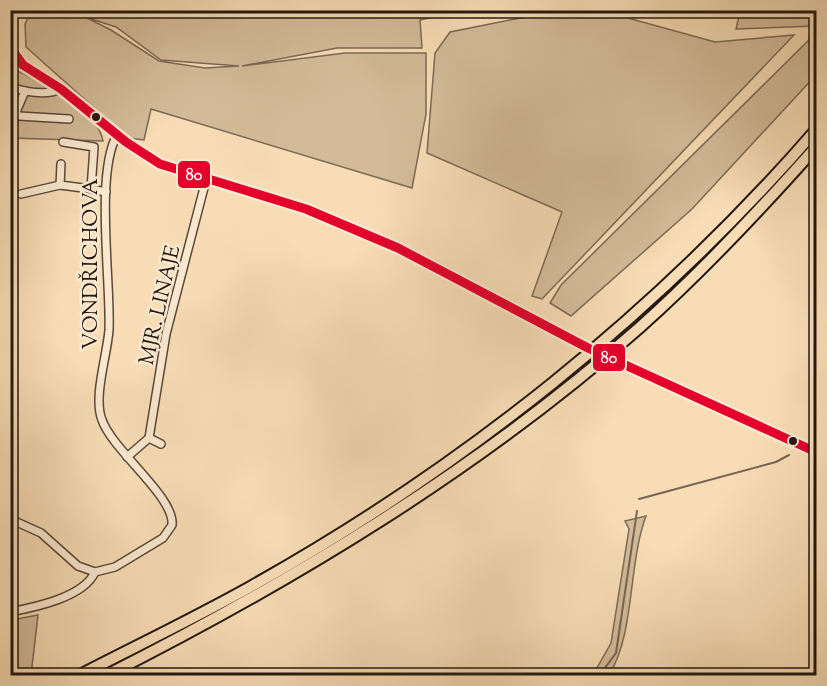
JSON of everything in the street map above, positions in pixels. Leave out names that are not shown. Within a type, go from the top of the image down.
[{"type":"highway","points":[[78,675],[253,585],[389,502],[484,436],[596,346],[670,281],[763,188],[816,130]]},
{"type":"highway","points":[[105,675],[260,595],[334,551],[509,432],[571,385],[685,285],[816,147]]},
{"type":"street","points":[[10,47],[23,65],[61,89],[117,135],[160,164],[306,209],[350,227],[434,265],[559,333],[635,370],[816,452]]},
{"type":"street","points":[[10,87],[25,91],[55,92],[61,89]]},
{"type":"street","points":[[25,91],[13,114],[69,119]]},
{"type":"street","name":"VONDŘICHOVA","points":[[95,572],[115,567],[163,538],[172,525],[168,506],[108,434],[100,407],[109,328],[106,192],[108,159],[117,135]]},
{"type":"street","points":[[63,142],[94,147],[91,189]]},
{"type":"street","points":[[60,185],[61,164]]},
{"type":"street","name":"MJR. LINAJE","points":[[150,438],[168,323],[206,180]]},
{"type":"street","points":[[21,195],[60,185],[106,192]]},
{"type":"street","points":[[127,457],[150,438],[161,444]]},
{"type":"street","points":[[10,519],[41,533],[78,566],[95,572],[86,585],[37,606],[10,612]]},
{"type":"shaded area","points":[[32,10],[461,10],[420,20],[422,48],[337,48],[242,66],[345,53],[426,53],[426,114],[412,188],[151,109],[144,140],[128,138],[26,47],[25,24]],"holes":[[[85,17],[116,27],[161,60],[239,66],[205,68],[159,61],[111,30]]]},
{"type":"shaded area","points":[[599,10],[715,42],[794,35],[542,299],[532,296],[562,212],[427,153],[435,53],[450,32],[555,11]]},
{"type":"shaded area","points":[[737,10],[727,17],[682,11]]},
{"type":"shaded area","points":[[751,10],[816,11],[816,26],[736,29],[739,16]]},
{"type":"shaded area","points":[[816,33],[816,75],[692,209],[571,316],[550,303],[561,285]]},
{"type":"shaded area","points":[[11,67],[79,107],[99,129],[103,141],[11,138]]},
{"type":"shaded area","points":[[646,516],[636,555],[623,640],[617,658],[609,675],[593,675],[611,643],[629,529],[625,521]]},
{"type":"shaded area","points":[[38,615],[31,675],[11,675],[11,620]]},
{"type":"waterway","points":[[639,499],[776,462],[789,455]]},
{"type":"waterway","points":[[599,676],[616,653],[637,511]]},
{"type":"transit line","name":"80","points":[[10,47],[23,65],[61,89],[126,142],[160,164],[306,209],[398,248],[588,348],[816,452]]}]
